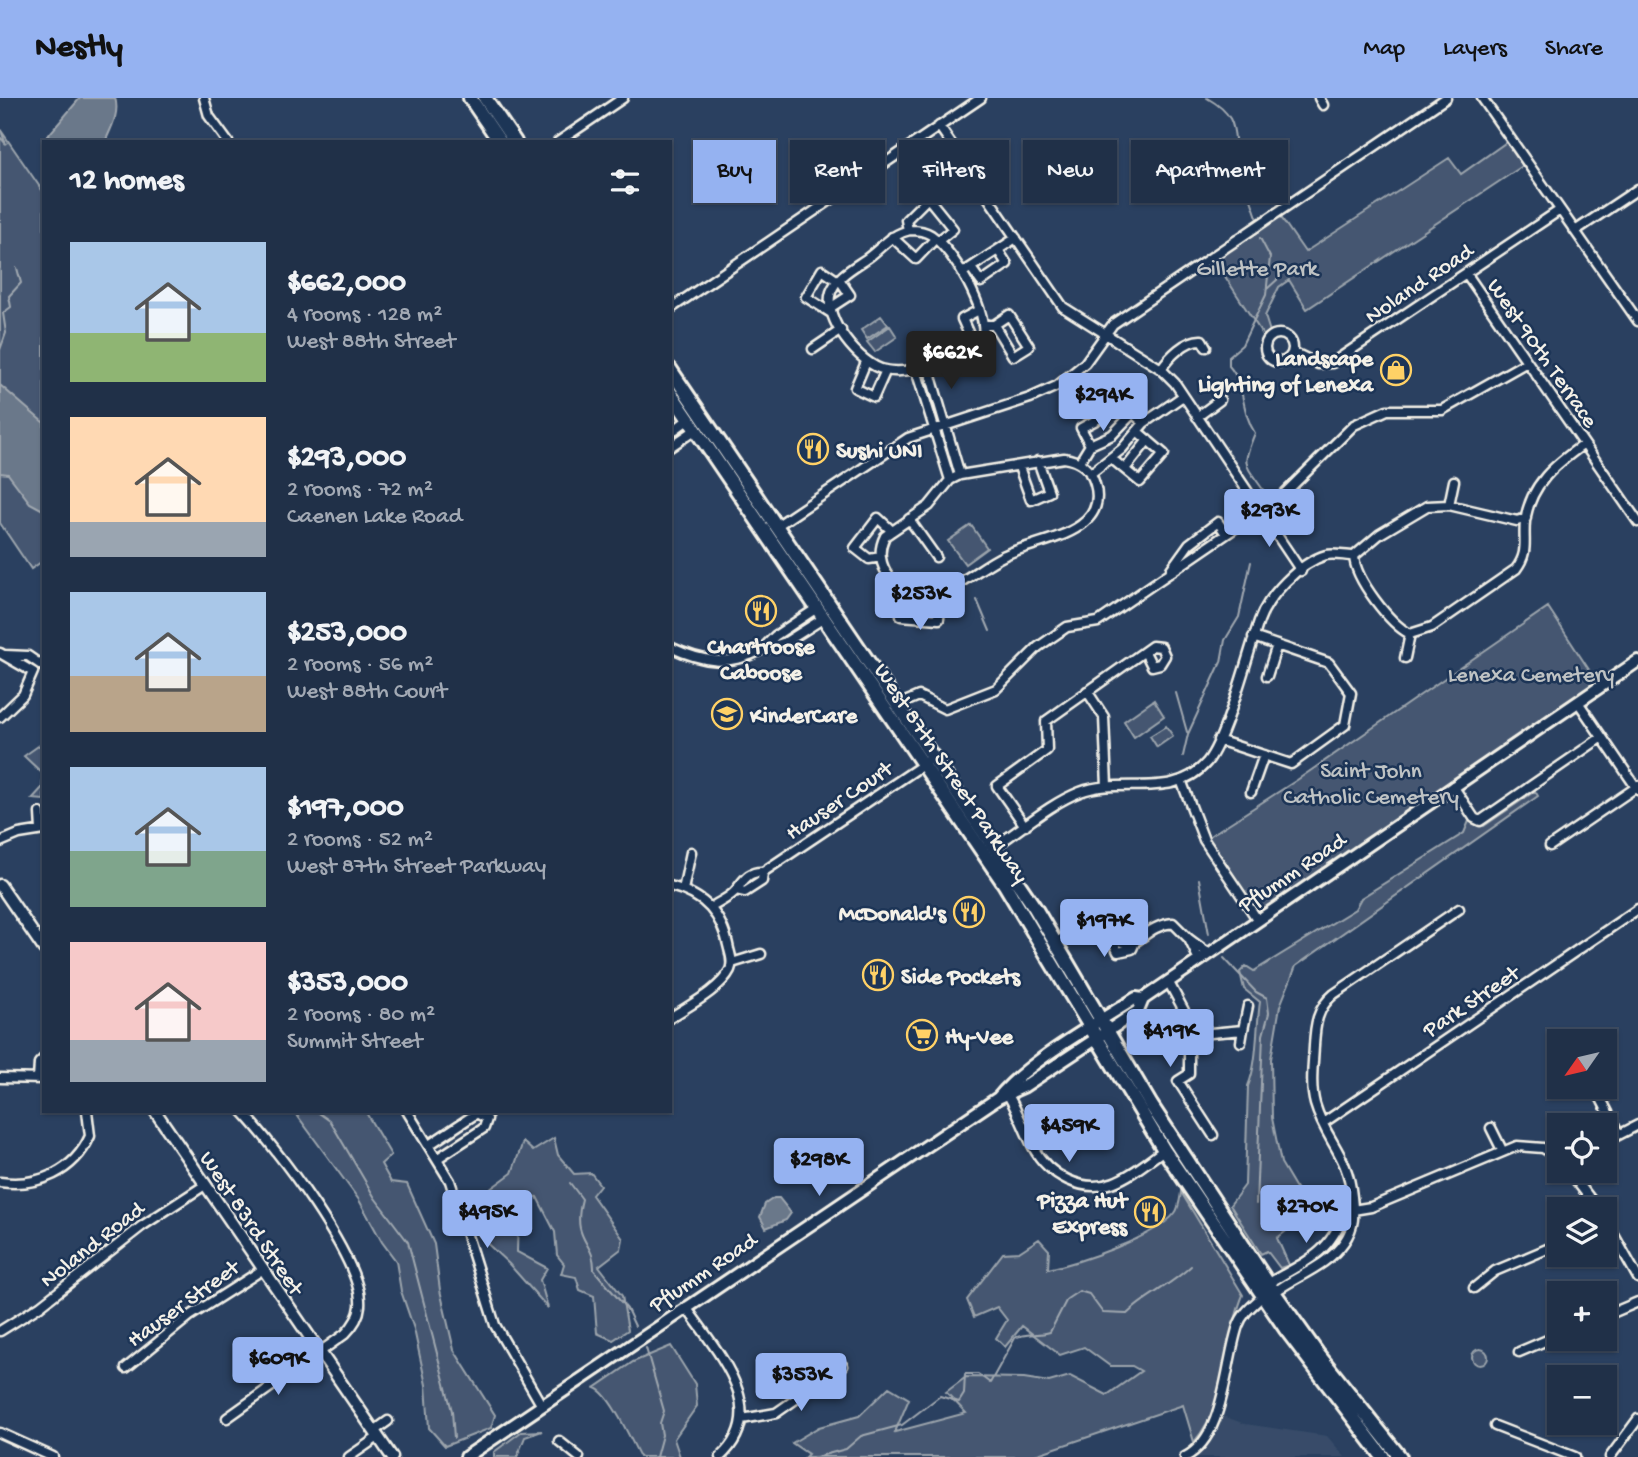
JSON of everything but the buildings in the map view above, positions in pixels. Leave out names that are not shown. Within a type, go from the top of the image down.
[{"type":"main road","points":[[470,98],[499,140]]},
{"type":"main road","points":[[485,98],[514,140]]},
{"type":"main road","name":"West 87th Street Parkway","points":[[672,372],[730,458],[821,613],[994,847],[1055,943],[1164,1150],[1383,1457]]},
{"type":"main road","name":"West 87th Street Parkway","points":[[672,395],[898,705],[928,761],[1005,885],[1217,1206],[1267,1292],[1399,1457]]},
{"type":"main road","points":[[692,425],[704,429],[718,449],[730,458]]},
{"type":"main road","points":[[821,613],[831,615],[862,662],[869,663]]},
{"type":"main road","name":"Pflumm Road","points":[[466,1457],[1100,1028],[1141,1008],[1143,999],[1168,981],[1638,661]]},
{"type":"main road","points":[[1164,1150],[1177,1155],[1205,1198],[1217,1206]]},
{"type":"street","points":[[204,98],[209,116],[227,140]]},
{"type":"street","points":[[561,140],[623,98]]},
{"type":"street","points":[[672,308],[981,98]]},
{"type":"street","points":[[772,530],[893,447],[934,428],[1030,398],[1057,386],[1085,363],[1113,324],[1264,221],[1276,217],[1278,211],[1446,98]]},
{"type":"street","points":[[1482,98],[1638,321]]},
{"type":"street","points":[[939,126],[1063,307],[1161,369],[1183,396],[1301,570]]},
{"type":"street","points":[[1575,231],[1638,189]]},
{"type":"street","points":[[892,237],[916,259],[936,240],[953,229],[928,198],[906,220],[908,230]]},
{"type":"street","name":"Noland Road","points":[[1293,352],[1318,363],[1332,363],[1560,209]]},
{"type":"street","points":[[830,311],[831,294],[838,280],[892,237],[908,230],[923,232],[936,240],[962,274],[984,325],[983,339],[976,349],[961,357],[916,370],[886,370],[866,362],[830,311],[806,297],[822,270],[838,280],[850,295],[830,311]]},
{"type":"street","points":[[962,274],[1016,238]]},
{"type":"street","points":[[971,268],[981,282],[1007,264],[998,250]]},
{"type":"street","name":"West 90th Terrace","points":[[1466,274],[1638,522]]},
{"type":"street","points":[[976,349],[962,319],[979,310]]},
{"type":"street","points":[[984,325],[994,325],[1009,315],[1029,346],[1013,356],[994,325]]},
{"type":"street","points":[[813,349],[841,330]]},
{"type":"street","points":[[1161,369],[1169,358],[1194,340],[1202,340],[1206,347]]},
{"type":"street","points":[[866,362],[855,388],[874,397],[886,370]]},
{"type":"street","points":[[898,705],[919,696],[945,709],[996,690],[1038,648],[1067,627],[1098,622],[1261,511],[1297,483],[1359,421],[1387,410],[1443,410],[1527,362]]},
{"type":"street","points":[[928,366],[960,475]]},
{"type":"street","points":[[916,370],[950,480]]},
{"type":"street","points":[[1090,474],[1112,458],[1144,423],[1183,396]]},
{"type":"street","points":[[1090,445],[1081,428],[1101,418],[1118,400],[1144,423]]},
{"type":"street","points":[[1197,417],[1220,400]]},
{"type":"street","points":[[1079,463],[1090,445],[1112,435],[1133,413]]},
{"type":"street","points":[[672,432],[692,425]]},
{"type":"street","points":[[672,445],[692,425]]},
{"type":"street","points":[[1112,458],[1140,482],[1164,454],[1137,431]]},
{"type":"street","points":[[1125,469],[1148,440]]},
{"type":"street","points":[[1410,634],[1432,627],[1516,569],[1527,546],[1526,518],[1545,474],[1584,444]]},
{"type":"street","points":[[1064,458],[1079,463],[1090,474],[1096,491],[1095,505],[1083,524],[1003,555],[957,586],[941,593],[922,596],[903,590],[893,582],[881,557],[883,541],[892,531],[937,499],[950,480],[960,475],[1019,467],[1038,461],[1064,458]]},
{"type":"street","points":[[1019,467],[1031,500],[1049,492],[1038,461]]},
{"type":"street","points":[[1450,505],[1454,481]]},
{"type":"street","points":[[1630,510],[1638,504]]},
{"type":"street","points":[[1354,556],[1361,548],[1418,510],[1450,505],[1517,521],[1526,518]]},
{"type":"street","points":[[881,557],[869,559],[855,548],[878,519],[892,531]]},
{"type":"street","points":[[909,519],[936,557]]},
{"type":"street","points":[[1167,575],[1189,544],[1219,522],[1226,534]]},
{"type":"street","points":[[994,847],[1069,797],[1107,786],[1166,785],[1181,780],[1205,763],[1219,740],[1253,637],[1269,601],[1301,570],[1326,555],[1354,556]]},
{"type":"street","points":[[1354,556],[1358,572],[1389,618],[1410,634]]},
{"type":"street","points":[[903,590],[901,615],[939,619],[941,593]]},
{"type":"street","points":[[672,648],[688,655],[724,662],[761,650],[775,636],[821,613]]},
{"type":"street","points":[[1405,658],[1410,634]]},
{"type":"street","points":[[1219,740],[1291,764],[1345,726],[1351,693],[1329,663],[1253,637]]},
{"type":"street","points":[[1267,676],[1277,645]]},
{"type":"street","points":[[1025,826],[997,786],[1048,750],[1046,721],[1145,652]]},
{"type":"street","points":[[3,654],[28,656],[42,666]]},
{"type":"street","points":[[3,654],[33,671]]},
{"type":"street","points":[[0,717],[23,695],[33,671],[42,668]]},
{"type":"street","points":[[1087,691],[1104,717],[1107,786]]},
{"type":"street","points":[[1550,846],[1637,788],[1578,702]]},
{"type":"street","points":[[1452,786],[1474,818],[1480,821],[1602,737]]},
{"type":"street","points":[[1251,792],[1264,755]]},
{"type":"street","name":"Hauser Court","points":[[712,907],[736,890],[739,882],[754,871],[763,872],[928,761]]},
{"type":"street","points":[[1181,780],[1204,840],[1257,919]]},
{"type":"street","points":[[0,842],[42,830],[40,813]]},
{"type":"street","points":[[683,890],[691,852]]},
{"type":"street","points":[[0,885],[42,946]]},
{"type":"street","points":[[672,887],[712,907],[726,935],[732,963],[726,976],[672,1016]]},
{"type":"street","points":[[1267,1292],[1279,1289],[1335,1253],[1353,1223],[1346,1164],[1323,1123],[1313,1093],[1316,1020],[1328,999],[1459,909]]},
{"type":"street","name":"Park Street","points":[[1323,1123],[1638,909]]},
{"type":"street","points":[[1055,943],[1091,920],[1099,922],[1111,937],[1126,943],[1135,942],[1163,924],[1173,923],[1204,956]]},
{"type":"street","points":[[732,963],[761,954]]},
{"type":"street","points":[[1168,981],[1189,1020],[1189,1074],[1178,1081],[1213,1135]]},
{"type":"street","points":[[1241,1042],[1248,1006]]},
{"type":"street","points":[[1189,1035],[1243,1030]]},
{"type":"street","points":[[0,1078],[41,1079],[39,1063],[42,1060]]},
{"type":"street","points":[[1004,1094],[1037,1154],[1049,1168],[1079,1185],[1097,1188],[1110,1185],[1164,1150]]},
{"type":"street","points":[[1601,1099],[1619,1133],[1638,1125]]},
{"type":"street","points":[[0,1182],[24,1183],[52,1175],[75,1161],[94,1137],[88,1113]]},
{"type":"street","name":"West 83rd Street","points":[[156,1113],[392,1457]]},
{"type":"street","points":[[227,1418],[267,1387],[319,1354],[352,1327],[360,1308],[359,1294],[339,1248],[315,1205],[289,1167],[244,1113]]},
{"type":"street","points":[[408,1113],[438,1158],[456,1195],[480,1285],[495,1325],[542,1406]]},
{"type":"street","points":[[429,1144],[477,1113],[487,1119],[484,1128],[438,1158]]},
{"type":"street","points":[[1491,1128],[1503,1152]]},
{"type":"street","points":[[1351,1210],[1371,1207],[1517,1146],[1547,1151]]},
{"type":"street","points":[[1578,1183],[1589,1197]]},
{"type":"street","name":"Noland Road","points":[[0,1331],[40,1306],[142,1226],[205,1185]]},
{"type":"street","points":[[1185,1457],[1206,1438],[1215,1421],[1238,1326],[1244,1312],[1267,1292],[1274,1280],[1328,1246],[1351,1210]]},
{"type":"street","points":[[1617,1241],[1638,1278]]},
{"type":"street","points":[[1328,1246],[1335,1253]]},
{"type":"street","points":[[1474,1288],[1495,1271],[1547,1249]]},
{"type":"street","name":"Hauser Street","points":[[126,1368],[190,1316],[262,1270]]},
{"type":"street","points":[[1617,1311],[1638,1301]]},
{"type":"street","points":[[686,1307],[737,1384],[742,1419],[733,1443],[720,1457]]},
{"type":"street","points":[[1518,1352],[1547,1340]]},
{"type":"street","points":[[742,1419],[776,1413],[843,1366]]},
{"type":"street","points":[[1610,1457],[1638,1419]]},
{"type":"street","points":[[349,1457],[388,1421]]},
{"type":"street","points":[[1495,1426],[1575,1457]]},
{"type":"street","points":[[0,1433],[53,1457]]},
{"type":"street","points":[[559,1441],[579,1457]]},
{"type":"shaded area","points":[[80,98],[115,98],[116,115],[106,140],[46,138]]},
{"type":"shaded area","points":[[0,385],[42,421],[42,509],[30,503],[8,474],[0,473]]},
{"type":"shaded area","points":[[779,1198],[791,1213],[786,1220],[766,1228],[760,1217],[765,1204]]},
{"type":"shaded area","points":[[1223,1416],[1245,1424],[1327,1436],[1345,1457],[1192,1457],[1215,1434]]},
{"type":"green space","points":[[0,129],[42,190],[42,561],[31,569],[0,523],[0,137],[6,144]]},
{"type":"green space","name":"Gillette Park","points":[[1508,141],[1524,165],[1307,309],[1289,280],[1279,287],[1265,316],[1270,332],[1265,338],[1215,261],[1280,216],[1305,252],[1449,158],[1461,174]]},
{"type":"green space","points":[[881,316],[888,325],[867,339],[861,330]]},
{"type":"green space","points":[[890,326],[897,337],[875,352],[867,342]]},
{"type":"green space","points":[[971,525],[987,548],[965,564],[948,541]]},
{"type":"green space","points":[[1548,607],[1597,682],[1262,910],[1255,908],[1208,837],[1297,780]]},
{"type":"green space","points":[[1154,700],[1164,716],[1134,737],[1124,721]]},
{"type":"green space","points":[[1166,726],[1173,736],[1157,747],[1150,736]]},
{"type":"green space","points":[[42,743],[42,773],[24,756]]},
{"type":"green space","points":[[42,788],[42,800],[32,799]]},
{"type":"green space","points":[[1535,791],[1538,796],[1296,966],[1280,1006],[1271,1059],[1272,1118],[1281,1163],[1306,1205],[1298,1222],[1277,1238],[1289,1265],[1280,1268],[1267,1251],[1261,1254],[1230,1205],[1245,1185],[1248,1086],[1255,1056],[1260,1002],[1244,989],[1240,972],[1246,966],[1254,971],[1355,909],[1361,898],[1464,833],[1469,821],[1484,826]]},
{"type":"green space","points":[[295,1113],[366,1113],[391,1155],[381,1164],[391,1182],[407,1184],[434,1244],[440,1290],[454,1350],[495,1415],[491,1428],[445,1446],[429,1428],[426,1385],[414,1329],[401,1291],[396,1261],[382,1242],[359,1200]]},
{"type":"green space","points":[[554,1138],[558,1155],[574,1174],[591,1173],[600,1185],[592,1195],[623,1239],[621,1249],[599,1266],[622,1296],[628,1330],[613,1340],[597,1333],[594,1296],[580,1290],[576,1277],[561,1274],[564,1264],[557,1255],[555,1232],[537,1197],[532,1196],[518,1217],[517,1252],[547,1268],[540,1280],[548,1308],[509,1264],[478,1235],[470,1204],[512,1173],[523,1142],[533,1151]]},
{"type":"green space","points":[[1181,1192],[1243,1295],[1213,1409],[1194,1442],[1183,1405],[1029,1457],[805,1457],[808,1454],[792,1443],[819,1427],[859,1416],[889,1387],[909,1399],[895,1432],[966,1413],[946,1392],[966,1377],[1024,1378],[1049,1382],[1070,1376],[1107,1395],[1141,1371],[1132,1366],[1110,1366],[1084,1347],[1060,1355],[1022,1326],[1005,1347],[996,1338],[1007,1320],[997,1307],[974,1317],[967,1300],[1003,1253],[1019,1252],[1039,1239],[1049,1250],[1048,1269],[1096,1255],[1134,1240],[1165,1222],[1176,1211]]},
{"type":"green space","points":[[671,1346],[695,1384],[697,1406],[674,1439],[680,1457],[640,1457],[607,1398],[595,1388],[633,1362]]},
{"type":"green space","points":[[1480,1349],[1486,1351],[1486,1363],[1480,1365],[1474,1363],[1472,1357],[1474,1351]]},
{"type":"green space","points":[[542,1431],[525,1437],[517,1457],[494,1457],[494,1452],[521,1432]]},
{"type":"waterway","points":[[1207,98],[1226,113],[1234,129],[1235,140]]},
{"type":"waterway","points":[[1252,203],[1257,217]]},
{"type":"waterway","points":[[1260,238],[1270,257],[1266,295],[1242,345],[1229,356],[1229,366],[1238,381],[1247,416],[1255,433],[1246,459],[1247,464],[1264,491]]},
{"type":"waterway","points":[[0,350],[6,333],[3,313],[11,307],[9,296],[21,283],[17,268]]},
{"type":"waterway","points":[[1267,289],[1279,278]]},
{"type":"waterway","points":[[0,352],[0,361]]},
{"type":"waterway","points":[[1183,756],[1188,734],[1221,662],[1225,640],[1239,617],[1251,562]]},
{"type":"waterway","points":[[977,600],[990,631]]},
{"type":"waterway","points":[[1176,693],[1187,732]]},
{"type":"waterway","points":[[1199,879],[1209,934]]},
{"type":"waterway","points":[[1224,958],[1256,992],[1267,998],[1269,1013],[1263,1035],[1256,1204]]},
{"type":"waterway","points":[[319,1113],[330,1121],[375,1198],[408,1242],[452,1411],[454,1438]]},
{"type":"waterway","points":[[570,1183],[582,1199],[579,1224],[591,1252],[594,1270],[627,1309],[635,1326]]},
{"type":"waterway","points":[[816,1457],[846,1449],[861,1436],[902,1425],[940,1396],[959,1402],[964,1394],[965,1374],[978,1374],[990,1383],[1015,1338],[1050,1332],[1067,1299],[1079,1291],[1089,1294],[1103,1313],[1127,1314],[1191,1266]]},
{"type":"waterway","points":[[646,1348],[664,1411],[660,1423],[662,1435],[656,1457]]},
{"type":"place","name":"Landscape Lighting of Lenexa","points":[[1396,370]]},
{"type":"place","name":"Sushi UNI","points":[[813,449]]},
{"type":"place","name":"Chartroose Caboose","points":[[761,611]]},
{"type":"place","name":"KinderCare","points":[[727,714]]},
{"type":"place","name":"McDonald's","points":[[969,912]]},
{"type":"place","name":"Side Pockets","points":[[878,975]]},
{"type":"place","name":"Hy-Vee","points":[[922,1035]]},
{"type":"place","name":"Pizza Hut Express","points":[[1150,1212]]},
{"type":"park label","name":"Lenexa Cemetery","points":[[1531,673]]},
{"type":"park label","name":"Saint John Catholic Cemetery","points":[[1371,782]]}]
